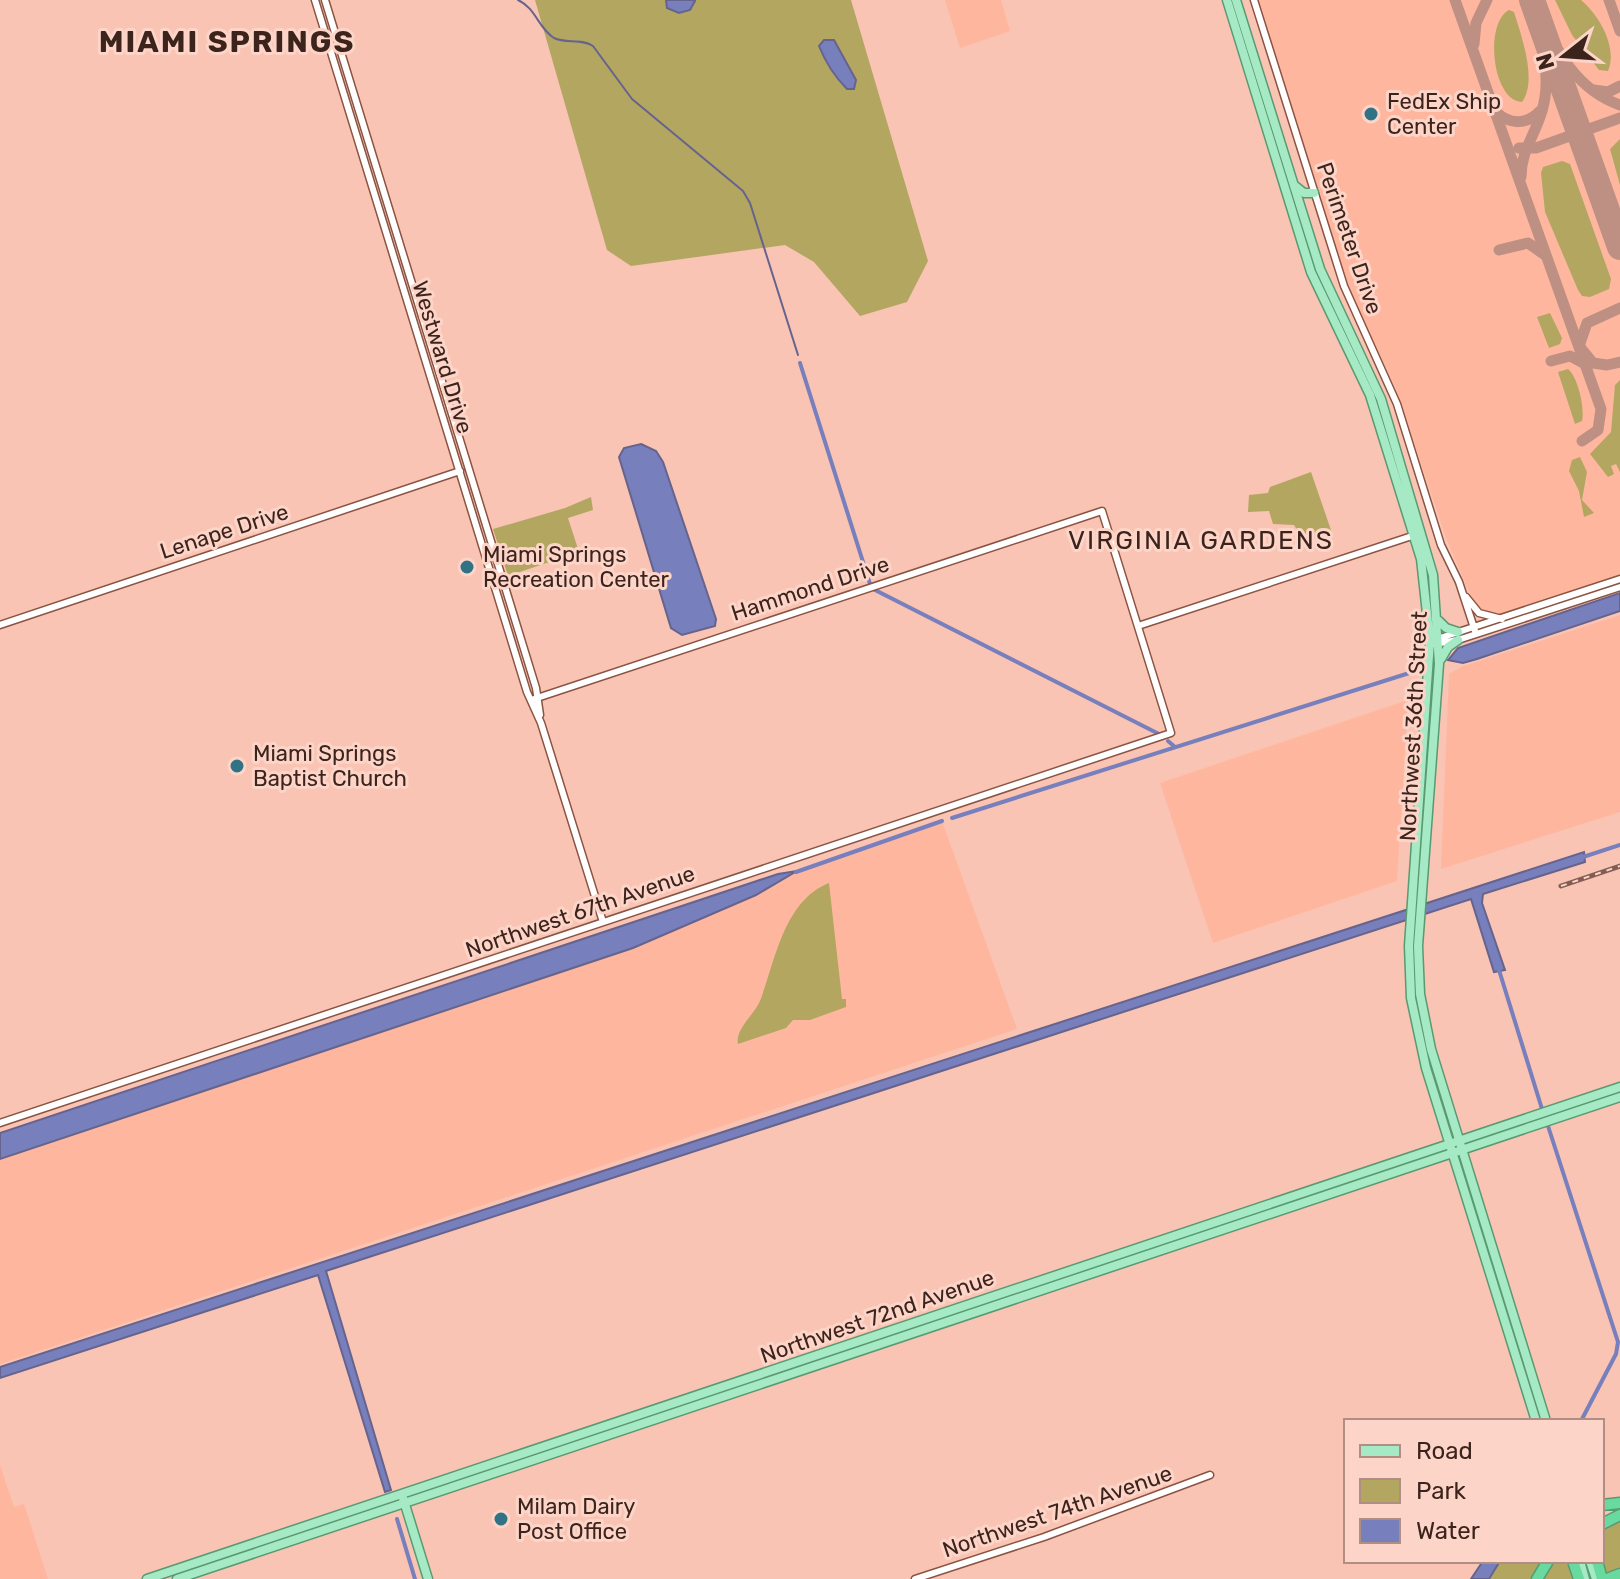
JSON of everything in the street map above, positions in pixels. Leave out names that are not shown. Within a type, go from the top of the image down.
[{"type":"highway","points":[[1605,1579],[1620,1574]]},
{"type":"main road","name":"Northwest 36th Street","points":[[1227,0],[1293,185],[1322,286]]},
{"type":"main road","name":"Northwest 36th Street","points":[[1236,0],[1256,80],[1322,286],[1382,414],[1433,575],[1439,620],[1410,931],[1409,973],[1417,1034],[1451,1148],[1545,1419]]},
{"type":"main road","points":[[1293,185],[1304,193],[1314,193]]},
{"type":"main road","points":[[1301,211],[1305,200],[1314,193]]},
{"type":"main road","name":"Northwest 36th Street","points":[[1419,534],[1439,664],[1418,970],[1423,1014],[1462,1145],[1535,1419]]},
{"type":"main road","points":[[1439,620],[1458,636],[1439,664]]},
{"type":"main road","name":"Northwest 72nd Avenue","points":[[1552,1115],[1620,1087]]},
{"type":"main road","name":"Northwest 72nd Avenue","points":[[147,1579],[1136,1249],[1552,1115],[1620,1097]]},
{"type":"main road","name":"Northwest 72nd Avenue","points":[[177,1579],[1146,1255],[1451,1148]]},
{"type":"main road","points":[[1136,1249],[1146,1255]]},
{"type":"main road","points":[[932,1326],[936,1315]]},
{"type":"main road","points":[[402,1493],[428,1579]]},
{"type":"street","name":"Westward Drive","points":[[315,0],[460,471],[535,699]]},
{"type":"street","name":"Westward Drive","points":[[325,0],[603,922]]},
{"type":"street","name":"Perimeter Drive","points":[[1254,0],[1344,286],[1397,404],[1436,530],[1462,591]]},
{"type":"street","name":"Lenape Drive","points":[[0,625],[460,471]]},
{"type":"street","name":"Hammond Drive","points":[[535,699],[1102,511],[1138,626]]},
{"type":"street","points":[[1138,626],[1419,534]]},
{"type":"street","points":[[1474,631],[1620,579]]},
{"type":"street","points":[[1435,642],[1620,587]]},
{"type":"street","points":[[1462,591],[1479,613],[1505,619]]},
{"type":"street","points":[[1462,591],[1474,631]]},
{"type":"street","name":"Northwest 67th Avenue","points":[[0,1123],[1171,733],[1138,626]]},
{"type":"street","name":"Northwest 74th Avenue","points":[[915,1579],[1044,1537],[1210,1475]]},
{"type":"shaded area","points":[[945,0],[1001,0],[1010,31],[960,48]]},
{"type":"shaded area","points":[[1259,0],[1620,0],[1620,576],[1500,615],[1485,613],[1474,604],[1446,538],[1396,389],[1348,286]]},
{"type":"shaded area","points":[[1620,615],[1620,812],[1441,869],[1449,674],[1461,667]]},
{"type":"shaded area","points":[[1408,700],[1397,881],[1213,943],[1160,783]]},
{"type":"shaded area","points":[[942,821],[1017,1029],[0,1364],[0,1154]]},
{"type":"shaded area","points":[[0,1465],[14,1507],[24,1504],[48,1579],[0,1579]]},
{"type":"green space","points":[[535,0],[851,0],[928,261],[907,302],[860,316],[814,262],[785,245],[631,266],[607,250]]},
{"type":"green space","points":[[1555,0],[1581,0],[1594,14],[1609,42],[1608,71],[1599,70],[1572,35]]},
{"type":"green space","points":[[1509,10],[1514,12],[1527,58],[1527,93],[1522,102],[1512,98],[1504,89],[1495,60],[1496,30]]},
{"type":"green space","points":[[1620,139],[1620,185],[1610,149]]},
{"type":"green space","points":[[1562,161],[1570,164],[1611,279],[1609,289],[1590,297],[1582,296],[1578,290],[1545,212],[1543,167]]},
{"type":"green space","points":[[1550,313],[1562,338],[1560,344],[1549,348],[1537,317]]},
{"type":"green space","points":[[1568,369],[1575,379],[1582,401],[1582,421],[1575,424],[1558,372]]},
{"type":"green space","points":[[1620,380],[1620,472],[1616,464],[1611,466],[1614,474],[1608,477],[1590,454],[1611,432],[1615,385]]},
{"type":"green space","points":[[1580,457],[1587,472],[1582,500],[1594,513],[1584,517],[1579,491],[1569,471],[1572,460]]},
{"type":"green space","points":[[1311,472],[1332,533],[1304,541],[1294,525],[1273,524],[1269,511],[1248,512],[1249,495],[1268,493],[1270,487]]},
{"type":"green space","points":[[591,497],[593,510],[568,518],[579,552],[508,576],[493,529]]},
{"type":"green space","points":[[829,883],[842,999],[846,999],[846,1007],[810,1020],[793,1020],[786,1028],[738,1044],[742,1027],[760,1001],[791,918],[813,892]]},
{"type":"green space","points":[[1620,1519],[1620,1571],[1605,1577],[1604,1561],[1604,1528]]},
{"type":"green space","points":[[1499,1563],[1543,1563],[1533,1579],[1489,1579]]},
{"type":"green space","points":[[1550,1563],[1572,1563],[1576,1579],[1541,1579]]},
{"type":"water","points":[[666,0],[695,1],[690,10],[679,13],[667,8]]},
{"type":"water","points":[[824,40],[834,40],[856,80],[854,89],[847,89],[831,69],[819,46]]},
{"type":"water","points":[[641,444],[656,451],[663,462],[716,619],[715,626],[682,635],[671,628],[619,457],[624,448]]},
{"type":"water","points":[[1620,593],[1620,611],[1463,663],[1448,660],[1458,648]]},
{"type":"water","points":[[1584,852],[1585,862],[1483,894],[1482,903],[1505,970],[1494,972],[1471,899],[326,1271],[391,1490],[385,1492],[318,1275],[0,1378],[0,1367]]},
{"type":"water","points":[[797,871],[756,895],[633,948],[0,1159],[0,1133],[778,874]]},
{"type":"water","points":[[1482,1563],[1499,1563],[1489,1579],[1471,1579]]},
{"type":"waterway","points":[[518,0],[529,8],[554,38],[593,46],[632,99],[743,191],[750,203],[798,355]]},
{"type":"waterway","points":[[800,363],[870,584]]},
{"type":"waterway","points":[[875,590],[1159,734]]},
{"type":"waterway","points":[[952,818],[1422,669]]},
{"type":"waterway","points":[[1168,741],[1175,747]]},
{"type":"waterway","points":[[796,872],[942,821]]},
{"type":"waterway","points":[[1580,858],[1620,845]]},
{"type":"waterway","points":[[1499,970],[1542,1109]]},
{"type":"waterway","points":[[1548,1126],[1618,1342],[1616,1354],[1582,1419]]},
{"type":"waterway","points":[[397,1519],[415,1579]]},
{"type":"taxiway","points":[[1455,0],[1601,409],[1598,430],[1582,441]]},
{"type":"taxiway","points":[[1474,44],[1476,23],[1487,0]]},
{"type":"taxiway","points":[[1521,177],[1526,151],[1542,111],[1546,83],[1544,55],[1529,0]]},
{"type":"taxiway","points":[[1609,0],[1620,31]]},
{"type":"taxiway","points":[[1539,12],[1570,68],[1592,90],[1620,105]]},
{"type":"taxiway","points":[[1594,90],[1608,92],[1620,86]]},
{"type":"taxiway","points":[[1496,112],[1518,122],[1530,119],[1540,111]]},
{"type":"taxiway","points":[[1519,148],[1536,148],[1620,118]]},
{"type":"taxiway","points":[[1499,250],[1528,243],[1545,255]]},
{"type":"taxiway","points":[[1620,308],[1587,323],[1579,346],[1593,363],[1607,365],[1620,362]]},
{"type":"taxiway","points":[[1551,361],[1570,356],[1585,364]]},
{"type":"runway","points":[[1532,0],[1620,247]]},
{"type":"railway","points":[[1561,886],[1620,866]]},
{"type":"place","name":"FedEx Ship Center","points":[[1371,114]]},
{"type":"place","name":"Miami Springs Recreation Center","points":[[467,567]]},
{"type":"place","name":"Miami Springs Baptist Church","points":[[237,766]]},
{"type":"place","name":"Milam Dairy Post Office","points":[[501,1519]]},
{"type":"district","name":"MIAMI SPRINGS","points":[[227,42]]},
{"type":"district","name":"VIRGINIA GARDENS","points":[[1201,540]]}]
